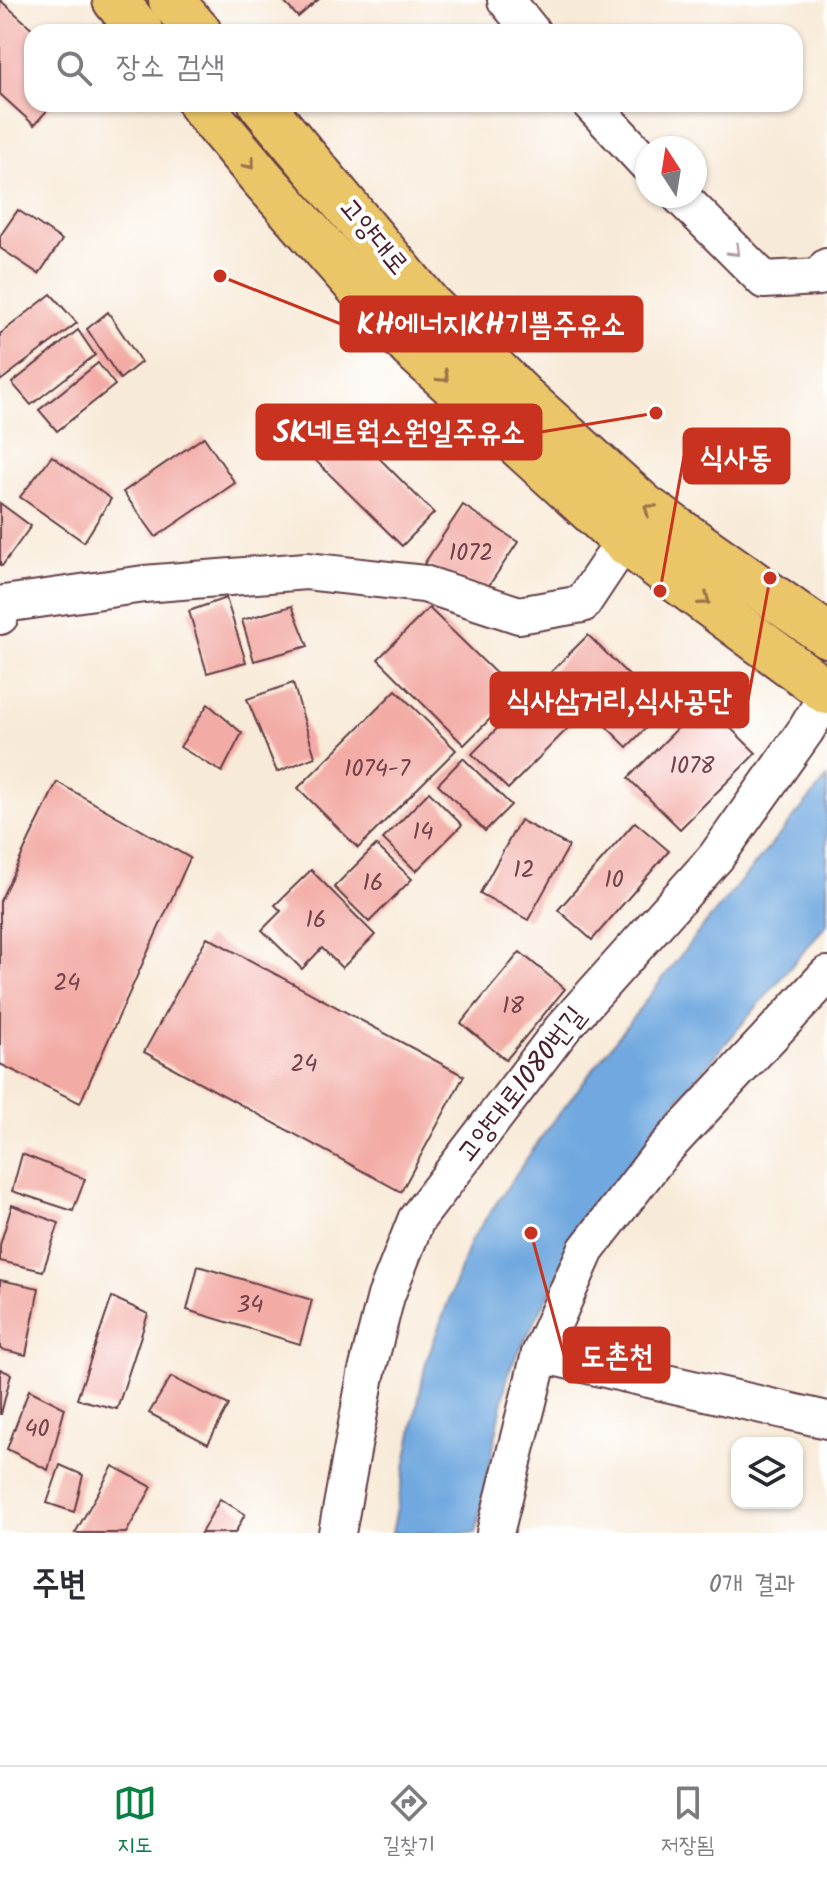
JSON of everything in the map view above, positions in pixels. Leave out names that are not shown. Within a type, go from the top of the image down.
[{"type":"main road","points":[[115,0],[134,24]]},
{"type":"main road","points":[[171,0],[192,24]]},
{"type":"main road","name":"고양대로","points":[[207,112],[411,347],[624,541],[827,694]]},
{"type":"main road","name":"고양대로","points":[[268,112],[429,305],[523,397],[644,506],[827,635]]},
{"type":"street","points":[[506,0],[526,24]]},
{"type":"street","points":[[598,112],[635,151]]},
{"type":"street","points":[[692,208],[764,280],[819,277],[827,267]]},
{"type":"street","points":[[0,616],[4,604],[144,584],[306,571],[424,584],[519,615],[582,604],[624,541]]},
{"type":"street","name":"고양대로1080번길","points":[[337,1533],[369,1362],[386,1296],[416,1220],[562,1029],[716,857],[806,730],[827,694]]},
{"type":"street","points":[[495,1533],[540,1354],[586,1250],[662,1152],[827,975]]},
{"type":"street","points":[[540,1354],[827,1420]]},
{"type":"water","points":[[827,778],[827,924],[670,1109],[585,1226],[509,1370],[476,1533],[392,1533],[426,1362],[470,1242],[540,1139],[696,935]]},
{"type":"building","points":[[0,0],[27,24],[24,24],[24,112],[46,112],[34,125],[0,94]]},
{"type":"building","points":[[282,0],[318,0],[298,17]]},
{"type":"building","points":[[18,210],[62,240],[39,274],[0,248],[0,236]]},
{"type":"building","points":[[51,294],[77,323],[0,381],[0,334]]},
{"type":"building","points":[[108,312],[141,362],[120,379],[87,329]]},
{"type":"building","points":[[78,330],[95,355],[31,405],[12,383]]},
{"type":"building","points":[[98,363],[115,385],[57,431],[39,410]]},
{"type":"building","points":[[337,416],[434,513],[402,546],[304,449]]},
{"type":"building","points":[[204,437],[235,483],[156,537],[123,492]]},
{"type":"building","points":[[52,456],[111,499],[84,542],[20,497]]},
{"type":"building","points":[[0,503],[31,526],[2,566],[0,565]]},
{"type":"building","points":[[463,505],[518,542],[486,590],[424,564]]},
{"type":"building","points":[[226,598],[246,662],[207,673],[189,611]]},
{"type":"building","points":[[292,606],[308,646],[254,661],[242,620]]},
{"type":"building","points":[[429,608],[516,693],[464,745],[378,659]]},
{"type":"building","points":[[588,635],[664,710],[627,747],[551,672]]},
{"type":"building","points":[[293,683],[315,757],[277,772],[247,699]]},
{"type":"building","points":[[541,684],[577,719],[508,789],[472,754]]},
{"type":"building","points":[[396,690],[456,750],[358,848],[298,788]]},
{"type":"building","points":[[704,702],[756,753],[680,829],[628,778]]},
{"type":"building","points":[[208,704],[242,733],[222,772],[180,747]]},
{"type":"building","points":[[463,758],[511,805],[485,831],[438,784]]},
{"type":"building","points":[[57,782],[190,858],[80,1103],[0,1064],[0,901]]},
{"type":"building","points":[[429,792],[462,825],[416,871],[383,839]]},
{"type":"building","points":[[520,820],[569,846],[528,920],[480,893]]},
{"type":"building","points":[[635,822],[669,851],[592,940],[558,910]]},
{"type":"building","points":[[376,845],[412,879],[369,922],[334,887]]},
{"type":"building","points":[[311,870],[375,935],[342,968],[322,948],[302,969],[262,930],[281,911],[275,905]]},
{"type":"building","points":[[207,937],[464,1076],[401,1192],[144,1052]]},
{"type":"building","points":[[520,952],[565,989],[506,1060],[461,1023]]},
{"type":"building","points":[[22,1154],[85,1179],[73,1211],[12,1191]]},
{"type":"building","points":[[12,1205],[59,1223],[43,1271],[0,1261],[0,1245]]},
{"type":"building","points":[[198,1266],[312,1300],[300,1344],[187,1310]]},
{"type":"building","points":[[0,1280],[39,1288],[26,1355],[0,1349]]},
{"type":"building","points":[[112,1297],[148,1314],[117,1409],[77,1399]]},
{"type":"building","points":[[0,1369],[11,1374],[1,1414],[0,1414]]},
{"type":"building","points":[[171,1377],[229,1405],[208,1444],[149,1413]]},
{"type":"building","points":[[29,1390],[65,1408],[48,1470],[7,1449]]},
{"type":"building","points":[[60,1465],[83,1475],[74,1512],[47,1503]]},
{"type":"building","points":[[113,1466],[152,1487],[126,1533],[75,1533]]},
{"type":"building","points":[[220,1499],[245,1514],[235,1533],[201,1533]]},
{"type":"place","name":"KH에너지KH기쁨주유소","points":[[220,276]]},
{"type":"place","name":"SK네트웍스원일주유소","points":[[656,413]]},
{"type":"place","name":"식사삼거리,식사공단","points":[[770,578]]},
{"type":"place","name":"식사동","points":[[660,591]]},
{"type":"place","name":"도촌천","points":[[531,1233]]}]
